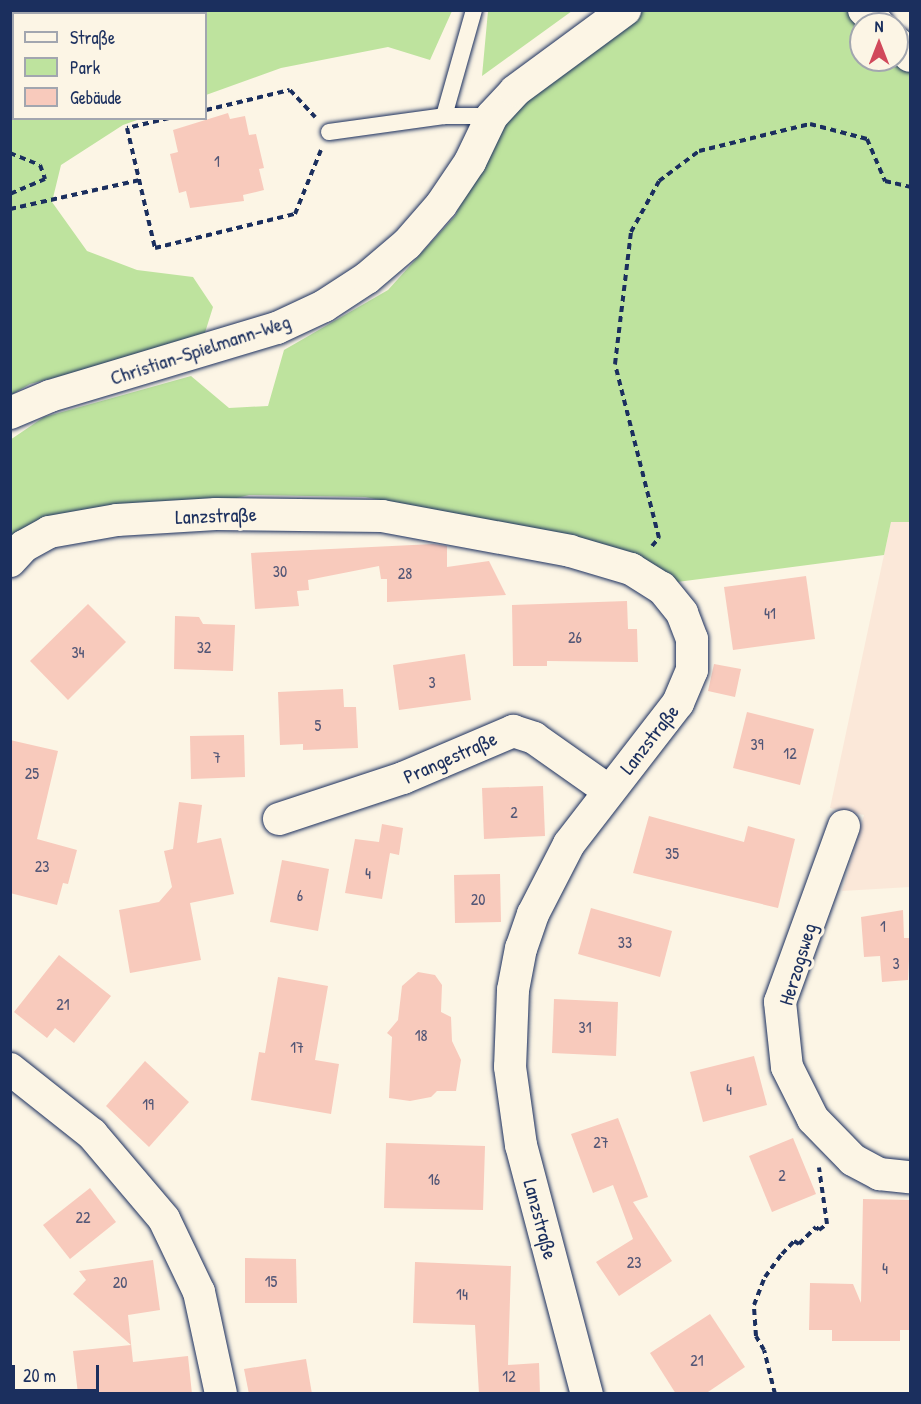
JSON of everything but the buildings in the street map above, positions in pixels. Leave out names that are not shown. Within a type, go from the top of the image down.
[{"type":"street","name":"Christian-Spielmann-Weg","points":[[10,413],[50,396],[277,328],[324,306],[367,278],[420,229],[470,162],[492,116],[515,91],[625,10]]},
{"type":"street","name":"Lanzstraße","points":[[10,561],[24,546],[49,532],[77,526],[216,513],[340,513],[449,527],[570,551],[631,569],[662,588],[682,613],[692,639],[692,670],[678,703],[568,844],[533,914],[521,948],[511,1029],[510,1067],[521,1145],[586,1394]]},
{"type":"street","name":"Prangestraße","points":[[279,819],[403,778],[513,732],[534,738],[609,791]]},
{"type":"street","name":"Herzogsweg","points":[[844,826],[780,1002],[787,1067],[813,1119],[853,1160],[879,1174],[910,1177]]},
{"type":"street","points":[[10,1069],[92,1134],[164,1219],[199,1292],[221,1394]]},
{"type":"lane","points":[[444,116],[474,10]]},
{"type":"lane","points":[[329,132],[444,116],[492,116]]},
{"type":"path","points":[[161,120],[127,128],[155,248],[295,214],[329,132],[290,90],[207,110]]},
{"type":"path","points":[[659,538],[615,364],[631,232],[659,181],[699,151],[810,124],[867,139],[885,181],[910,187]]},
{"type":"path","points":[[10,153],[40,165],[45,179],[10,194]]},
{"type":"path","points":[[10,209],[140,180]]},
{"type":"path","points":[[776,1394],[764,1350],[756,1335],[754,1305],[765,1277],[782,1254],[794,1241],[800,1244],[811,1230],[827,1224],[818,1173],[820,1166]]},
{"type":"shaded area","points":[[891,522],[910,522],[910,887],[842,891],[864,815],[830,808]]},
{"type":"green space","points":[[488,10],[572,11],[482,76]]},
{"type":"green space","points":[[10,11],[452,11],[430,60],[388,47],[281,68],[207,95],[207,12],[12,12],[12,120],[137,120],[123,125],[61,165],[52,202],[87,251],[137,270],[193,277],[213,307],[203,339],[30,384],[11,395]]},
{"type":"green space","points":[[640,11],[849,11],[849,72],[909,72],[910,70],[910,522],[891,522],[884,555],[677,582],[667,574],[476,519],[365,497],[249,495],[224,501],[60,514],[38,520],[11,536],[10,440],[44,417],[191,376],[229,408],[268,406],[284,350],[388,290],[455,216],[502,121]]}]
